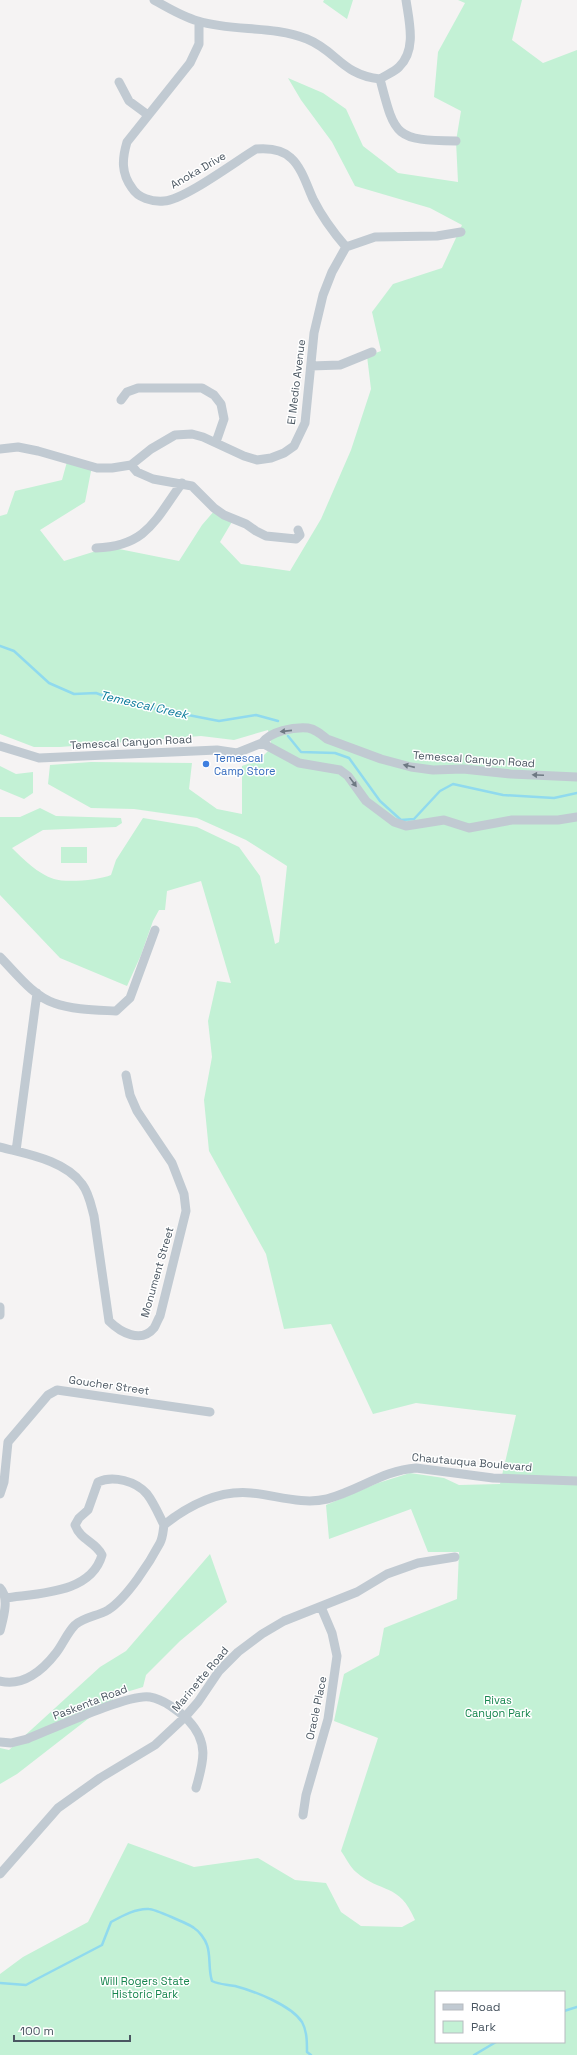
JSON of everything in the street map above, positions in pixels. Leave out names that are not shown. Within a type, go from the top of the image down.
[{"type":"street","points":[[154,0],[199,22],[293,34],[320,46],[358,75],[380,79],[401,65],[410,47],[409,18],[406,0]]},
{"type":"street","name":"Anoka Drive","points":[[199,22],[199,44],[193,59],[127,142],[123,155],[123,169],[127,181],[135,193],[149,200],[165,201],[179,196],[256,149],[267,148],[280,151],[291,158],[324,218],[334,234],[346,248]]},
{"type":"street","points":[[380,79],[391,119],[397,128],[410,138],[456,141]]},
{"type":"street","points":[[119,82],[129,100],[148,115]]},
{"type":"street","points":[[346,248],[375,237],[437,236],[461,232]]},
{"type":"street","name":"El Medio Avenue","points":[[131,465],[156,445],[175,435],[192,434],[216,442],[244,456],[257,460],[271,458],[294,446],[305,423],[314,332],[323,295],[332,272],[346,248]]},
{"type":"street","points":[[311,366],[340,365],[372,352]]},
{"type":"street","points":[[121,400],[127,392],[138,388],[202,388],[214,395],[222,404],[224,419],[216,442]]},
{"type":"street","points":[[0,449],[18,447],[38,451],[97,468],[112,468],[131,465],[137,472],[153,479],[192,486],[214,508],[224,515],[246,524],[266,536],[296,539],[300,535],[298,530]]},
{"type":"street","points":[[96,548],[113,547],[131,541],[146,532],[182,483]]},
{"type":"street","name":"Temescal Canyon Road","points":[[0,746],[39,758],[217,750],[237,753],[262,743],[266,738],[275,732],[308,728],[327,739],[381,759],[411,767],[432,770],[463,769],[511,774],[577,777]]},
{"type":"street","points":[[262,743],[299,764],[340,770],[348,776],[366,801],[394,822],[406,826],[444,820],[469,828],[512,820],[558,820],[577,817]]},
{"type":"street","points":[[0,957],[37,993],[54,1003],[80,1008],[116,1011],[130,998],[155,930]]},
{"type":"street","points":[[16,1152],[37,993]]},
{"type":"street","name":"Monument Street","points":[[0,1147],[60,1166],[82,1183],[90,1199],[94,1216],[109,1321],[118,1330],[128,1335],[142,1335],[154,1328],[160,1316],[186,1211],[185,1200],[178,1176],[172,1163],[137,1111],[130,1095],[126,1075]]},
{"type":"street","points":[[0,1307],[0,1314]]},
{"type":"street","name":"Goucher Street","points":[[0,1494],[4,1482],[8,1442],[48,1395],[56,1390],[210,1412]]},
{"type":"street","name":"Chautauqua Boulevard","points":[[164,1525],[184,1510],[231,1492],[251,1493],[293,1500],[326,1499],[405,1468],[416,1468],[493,1478],[577,1481]]},
{"type":"street","points":[[0,1681],[7,1683],[22,1680],[34,1674],[46,1665],[57,1652],[76,1624],[100,1615],[113,1607],[150,1559],[161,1541],[164,1525],[147,1495],[138,1487],[114,1479],[105,1479],[98,1482],[88,1510],[79,1518],[75,1525],[78,1534],[98,1547],[102,1555],[99,1565],[92,1574],[72,1586],[60,1590],[5,1598]]},
{"type":"street","name":"Marinette Road","points":[[0,1874],[37,1829],[58,1808],[100,1778],[155,1745],[185,1717],[198,1702],[219,1671],[238,1652],[262,1634],[284,1621],[357,1592],[387,1574],[418,1563],[455,1557]]},
{"type":"street","points":[[0,1588],[5,1598],[0,1631]]},
{"type":"street","name":"Oracle Place","points":[[303,1815],[306,1795],[328,1719],[336,1672],[337,1656],[332,1633],[321,1606]]},
{"type":"street","name":"Paskenta Road","points":[[0,1742],[11,1743],[26,1739],[122,1700],[149,1696],[161,1701],[185,1717],[200,1736],[204,1749],[202,1769],[196,1788]]},
{"type":"green space","points":[[324,0],[353,0],[347,19],[323,2]]},
{"type":"green space","points":[[458,0],[522,0],[512,40],[543,63],[577,50],[577,2055],[0,2055],[0,1974],[23,1957],[88,1922],[128,1843],[194,1867],[258,1858],[295,1880],[326,1883],[341,1912],[361,1926],[402,1927],[415,1920],[403,1900],[396,1894],[365,1879],[356,1872],[341,1851],[378,1738],[334,1721],[344,1674],[379,1655],[384,1628],[457,1599],[459,1552],[428,1552],[411,1509],[329,1539],[326,1505],[378,1483],[410,1473],[444,1478],[459,1485],[500,1484],[516,1415],[416,1403],[373,1414],[331,1324],[284,1329],[266,1254],[209,1151],[204,1100],[212,1057],[208,1021],[217,981],[231,983],[201,881],[167,891],[165,910],[159,910],[153,921],[141,955],[127,986],[60,958],[0,895],[0,817],[20,817],[40,808],[56,816],[121,818],[122,823],[116,827],[43,830],[12,848],[42,874],[59,880],[83,880],[111,875],[116,860],[143,818],[197,827],[239,847],[260,876],[275,944],[279,942],[287,866],[246,840],[197,818],[134,809],[91,808],[48,784],[50,765],[91,762],[192,763],[189,789],[217,809],[242,814],[242,766],[259,760],[272,747],[268,730],[234,740],[201,736],[60,747],[34,747],[0,734],[0,516],[7,514],[15,491],[62,480],[68,458],[92,466],[85,502],[40,530],[64,561],[109,547],[179,561],[202,525],[215,510],[233,520],[220,542],[241,564],[290,571],[321,519],[351,450],[371,389],[367,356],[381,351],[372,312],[393,284],[442,268],[462,225],[430,208],[355,186],[332,142],[301,100],[288,78],[323,93],[346,109],[363,146],[398,173],[458,182],[456,141],[461,111],[434,97],[438,52],[465,3]]},
{"type":"green space","points":[[0,766],[16,774],[33,772],[33,793],[24,799],[0,789]]},
{"type":"green space","points":[[61,847],[87,847],[87,863],[61,863]]},
{"type":"green space","points":[[210,1554],[227,1602],[180,1641],[146,1675],[143,1687],[120,1694],[17,1774],[0,1784],[0,1748],[9,1750],[100,1667],[126,1651]]},
{"type":"waterway","name":"Temescal Creek","points":[[0,646],[14,651],[49,683],[74,694],[96,693],[121,702],[219,721],[256,715],[278,721]]},
{"type":"waterway","name":"Temescal Creek","points":[[288,736],[301,752],[335,753],[349,758],[380,801],[401,820],[414,819],[440,791],[453,784],[503,795],[554,798],[577,793]]},
{"type":"waterway","points":[[0,1983],[26,1985],[102,1945],[111,1922],[134,1911],[149,1909],[186,1923],[200,1933],[207,1945],[212,1981],[220,1984],[235,1986],[262,1995],[281,2004],[297,2016],[304,2025],[307,2052],[311,2055]]},
{"type":"waterway","points":[[565,2011],[577,2007]]},
{"type":"waterway","points":[[474,2055],[494,2043]]},
{"type":"place","name":"Temescal Camp Store","points":[[206,764]]},
{"type":"park label","name":"Rivas Canyon Park","points":[[498,1706]]},
{"type":"park label","name":"Will Rogers State Historic Park","points":[[145,1987]]}]
